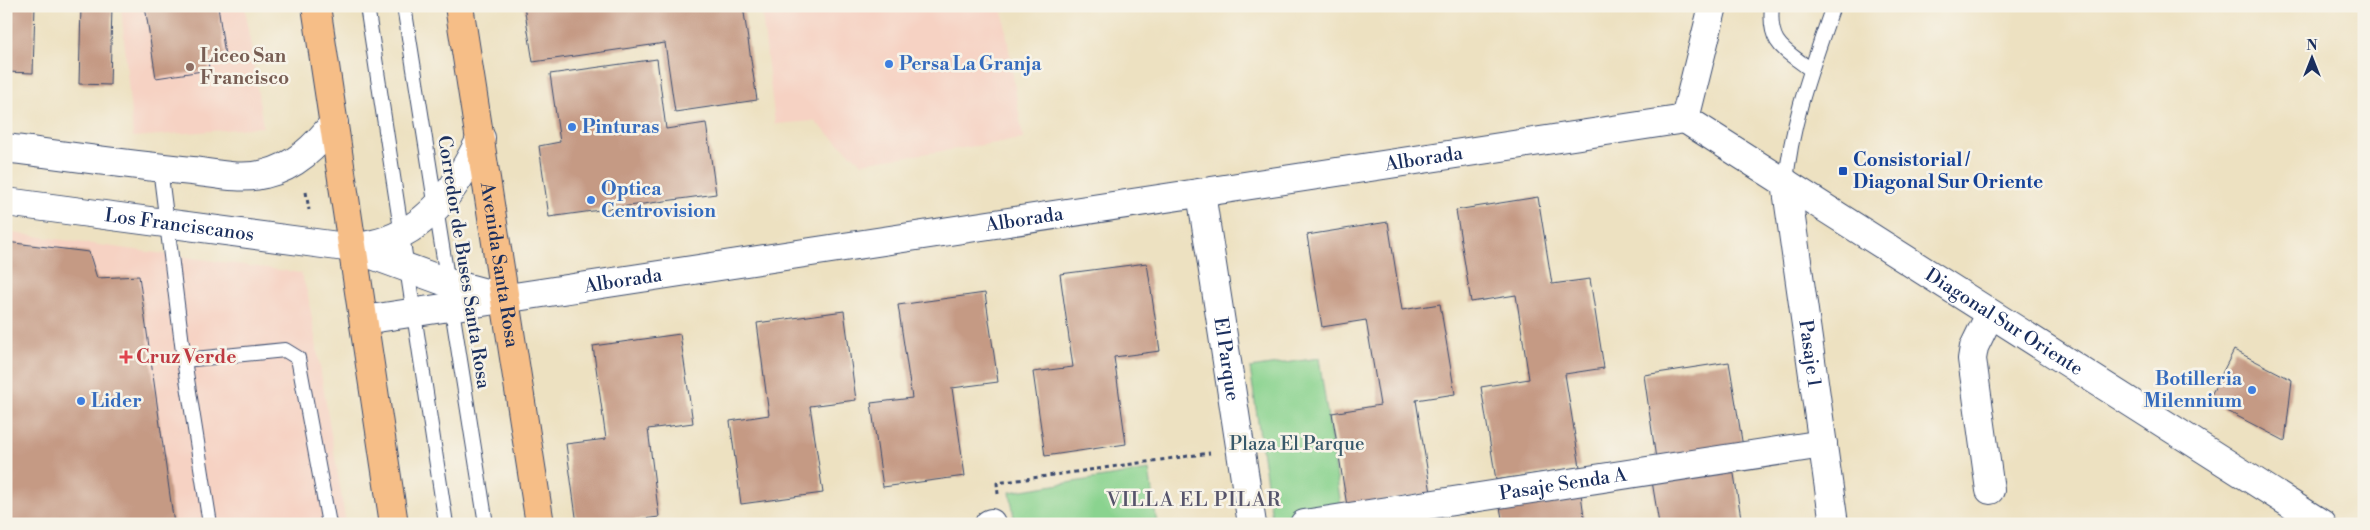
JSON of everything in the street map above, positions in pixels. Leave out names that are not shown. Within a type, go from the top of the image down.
[{"type":"main road","points":[[316,6],[394,524]]},
{"type":"main road","name":"Avenida Santa Rosa","points":[[459,6],[540,524]]},
{"type":"street","points":[[1685,119],[1713,6]]},
{"type":"street","name":"Diagonal Sur Oriente","points":[[1685,119],[2322,524]]},
{"type":"street","name":"Alborada","points":[[364,320],[415,312],[451,295],[506,298],[1685,119]]},
{"type":"street","points":[[6,148],[160,168],[248,176],[265,174],[301,158],[319,142],[334,123]]},
{"type":"street","name":"Los Franciscanos","points":[[353,248],[386,241],[404,232],[437,207],[455,186],[481,138]]},
{"type":"street","name":"Pasaje 1","points":[[1786,183],[1834,524]]},
{"type":"street","name":"El Parque","points":[[1201,193],[1252,524]]},
{"type":"street","name":"Los Franciscanos","points":[[6,202],[353,248],[408,266],[451,295]]},
{"type":"street","points":[[1990,314],[1974,347],[1972,359],[1990,490]]},
{"type":"street","name":"Pasaje Senda A","points":[[1304,524],[1823,444]]},
{"type":"lane","points":[[367,6],[404,232],[446,524]]},
{"type":"lane","name":"Corredor de Buses Santa Rosa","points":[[404,6],[486,524]]},
{"type":"lane","points":[[1772,6],[1772,29],[1777,44],[1811,70]]},
{"type":"lane","points":[[1786,183],[1789,150],[1811,70],[1833,6]]},
{"type":"lane","points":[[160,168],[184,360],[210,524]]},
{"type":"lane","points":[[184,360],[285,350],[298,358],[329,524]]},
{"type":"path","points":[[990,524],[1002,518],[997,483],[1240,448]]},
{"type":"shaded area","name":"Liceo San Francisco","points":[[121,6],[245,6],[263,127],[133,137]]},
{"type":"shaded area","name":"Persa La Granja","points":[[761,6],[1002,6],[1023,139],[861,163],[814,121],[775,124]]},
{"type":"shaded area","points":[[6,232],[301,273],[308,295],[346,524],[6,524]]},
{"type":"green space","name":"Plaza El Parque","points":[[1319,358],[1343,519],[1314,524],[1273,524],[1250,368]]},
{"type":"green space","points":[[1149,470],[1157,524],[1015,524],[1010,492]]},
{"type":"building","points":[[6,6],[35,6],[33,73],[6,72]]},
{"type":"building","points":[[81,6],[112,6],[110,85],[79,84]]},
{"type":"building","points":[[145,6],[218,6],[225,56],[208,59],[209,70],[156,78]]},
{"type":"building","points":[[524,6],[743,6],[757,100],[675,112],[665,43],[533,62]]},
{"type":"building","points":[[657,59],[666,129],[706,123],[716,194],[549,217],[539,146],[560,142],[550,74]]},
{"type":"building","points":[[1538,197],[1552,284],[1590,279],[1604,368],[1565,374],[1580,467],[1496,480],[1481,387],[1529,379],[1516,295],[1471,302],[1456,210]]},
{"type":"building","points":[[1388,222],[1402,310],[1440,304],[1455,394],[1416,400],[1431,493],[1347,506],[1332,413],[1380,405],[1366,320],[1322,327],[1307,235]]},
{"type":"building","name":"Lider","points":[[6,242],[89,252],[97,278],[139,276],[174,524],[6,524]]},
{"type":"building","points":[[1147,263],[1160,351],[1114,357],[1126,444],[1045,456],[1033,372],[1073,367],[1060,274]]},
{"type":"building","points":[[985,293],[998,382],[952,388],[965,476],[883,487],[871,403],[912,398],[898,305]]},
{"type":"building","points":[[844,311],[856,400],[810,406],[823,493],[741,504],[730,421],[769,415],[757,323]]},
{"type":"building","points":[[680,334],[693,423],[648,429],[659,517],[606,524],[577,524],[566,444],[606,439],[593,346]]},
{"type":"building","name":"Botilleria Milennium","points":[[2234,350],[2292,380],[2285,441],[2208,401]]},
{"type":"building","points":[[1729,362],[1743,447],[1656,459],[1644,375]]},
{"type":"building","points":[[1733,468],[1742,524],[1659,524],[1652,481]]},
{"type":"building","points":[[1581,494],[1585,524],[1503,524],[1500,507]]},
{"type":"building","points":[[1427,515],[1429,524],[1382,524]]},
{"type":"place","name":"Persa La Granja","points":[[889,64]]},
{"type":"place","name":"Liceo San Francisco","points":[[190,67]]},
{"type":"place","name":"Pinturas","points":[[572,127]]},
{"type":"place","name":"Consistorial / Diagonal Sur Oriente","points":[[1843,171]]},
{"type":"place","name":"Optica Centrovision","points":[[591,200]]},
{"type":"place","name":"Cruz Verde","points":[[126,357]]},
{"type":"place","name":"Botilleria Milennium","points":[[2252,390]]},
{"type":"place","name":"Lider","points":[[81,401]]},
{"type":"district","name":"VILLA EL PILAR","points":[[1194,500]]}]
